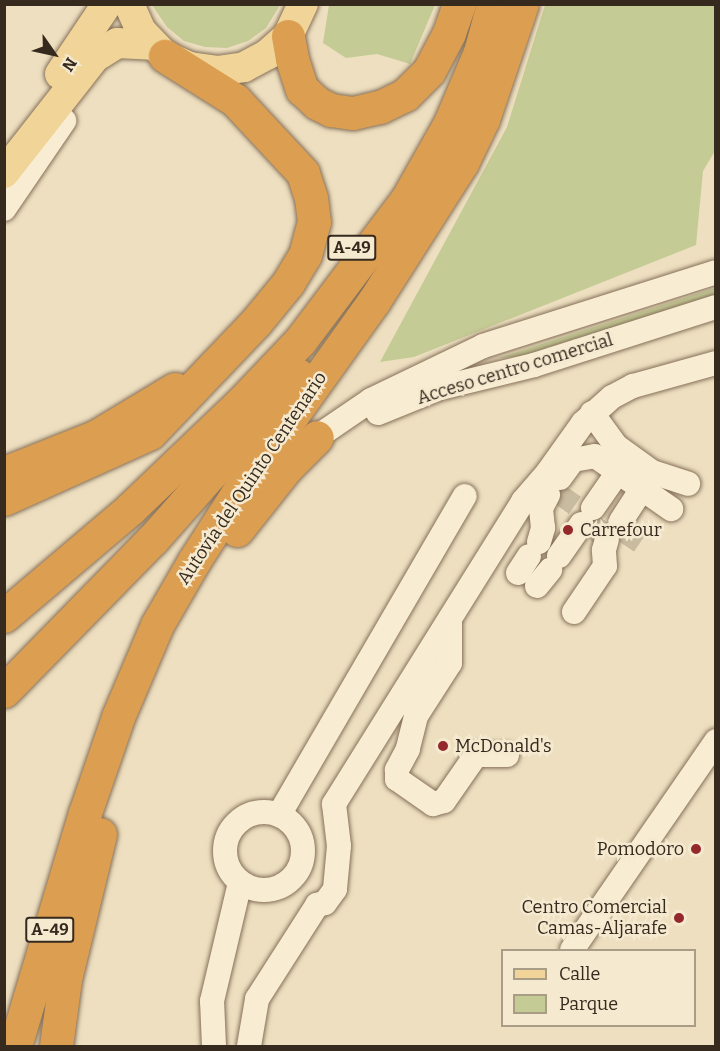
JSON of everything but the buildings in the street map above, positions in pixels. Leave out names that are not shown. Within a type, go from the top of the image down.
[{"type":"highway","points":[[288,36],[292,59],[302,89],[317,103],[331,110],[353,112],[380,107],[405,95],[429,71],[449,33],[459,4]]},
{"type":"highway","name":"A-49","points":[[150,433],[240,363],[278,330],[326,282],[359,239],[416,153],[450,84],[477,4]]},
{"type":"highway","points":[[4,616],[130,509],[241,403],[300,341],[407,199],[450,123],[480,52],[493,4]]},
{"type":"highway","name":"Autovía del Quinto Centenario","points":[[15,1047],[85,813],[118,717],[158,625],[194,561],[248,477],[374,301],[462,163],[483,119],[522,4]]},
{"type":"highway","points":[[4,499],[150,433],[256,322],[288,283],[305,255],[314,222],[311,198],[303,173],[235,100],[159,50]]},
{"type":"highway","points":[[4,691],[213,474],[368,288],[439,185],[462,163]]},
{"type":"highway","points":[[4,473],[97,436],[161,399],[221,358]]},
{"type":"highway","points":[[85,813],[144,679],[167,638],[250,511],[287,467],[317,437]]},
{"type":"highway","points":[[56,1047],[65,978],[108,797],[170,648],[222,552]]},
{"type":"highway","points":[[4,1022],[26,966],[78,795],[106,718],[158,625]]},
{"type":"main road","points":[[59,117],[107,4]]},
{"type":"main road","points":[[129,4],[141,31],[159,50],[190,67],[217,71],[244,67],[268,54],[288,36],[303,4]]},
{"type":"main road","points":[[4,171],[59,117],[94,57],[117,43],[159,50]]},
{"type":"street","points":[[4,209],[59,117]]},
{"type":"street","points":[[317,437],[371,400],[483,346],[716,272]]},
{"type":"street","name":"Acceso centro comercial","points":[[317,437],[440,388],[534,365],[716,307]]},
{"type":"street","points":[[249,1047],[257,999],[317,906],[325,903],[335,889],[339,846],[334,804],[523,501],[543,457],[575,410],[613,381],[716,350]]},
{"type":"street","points":[[523,501],[597,420],[612,397],[633,386],[716,363]]},
{"type":"street","points":[[597,420],[631,481]]},
{"type":"street","points":[[597,420],[616,446],[652,472],[688,484]]},
{"type":"street","points":[[572,530],[631,481]]},
{"type":"street","points":[[572,530],[631,481]]},
{"type":"street","points":[[572,530],[631,481]]},
{"type":"street","points":[[279,815],[465,496]]},
{"type":"street","points":[[572,530],[604,550],[605,566],[574,612]]},
{"type":"street","points":[[450,619],[450,663],[416,716],[408,749],[397,770],[398,779],[433,804],[444,801],[476,755],[507,754]]},
{"type":"street","points":[[573,949],[716,741]]},
{"type":"street","points":[[254,813],[279,815],[298,831],[303,843],[300,868],[285,885],[274,890],[250,889],[231,874],[224,850],[227,837],[243,818],[254,813]]},
{"type":"street","points":[[214,1047],[212,1001],[240,883]]},
{"type":"green space","points":[[329,4],[435,5],[410,64],[377,54],[346,58],[323,43]]},
{"type":"green space","points":[[152,5],[280,5],[266,28],[248,41],[227,48],[205,47],[184,41],[167,27]]},
{"type":"green space","points":[[545,5],[715,5],[715,151],[703,171],[696,245],[414,357],[380,362],[507,127]]},
{"type":"green space","points":[[715,288],[715,301],[535,355],[498,358]]},
{"type":"tunnel","points":[[559,507],[571,490]]},
{"type":"tunnel","points":[[585,535],[604,515]]},
{"type":"tunnel","points":[[624,545],[637,526]]},
{"type":"place","name":"Carrefour","points":[[568,530]]},
{"type":"place","name":"McDonald's","points":[[443,746]]},
{"type":"place","name":"Pomodoro","points":[[696,849]]},
{"type":"place","name":"Centro Comercial Camas-Aljarafe","points":[[679,918]]}]
